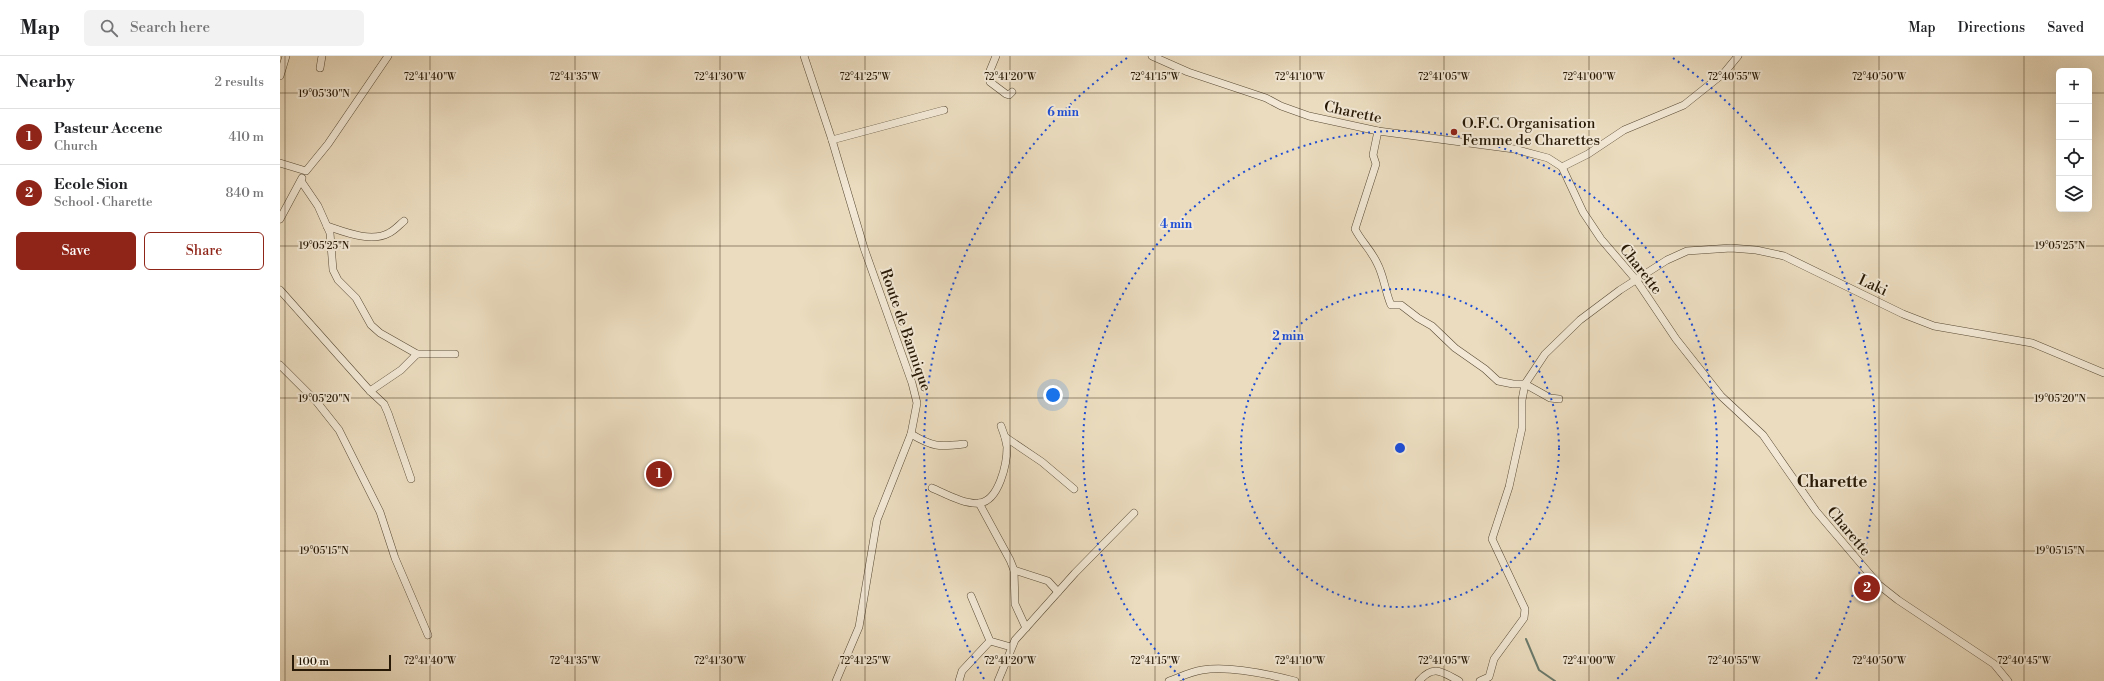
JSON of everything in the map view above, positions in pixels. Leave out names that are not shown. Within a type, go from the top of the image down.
[{"type":"street","points":[[280,76],[286,56]]},
{"type":"street","points":[[320,68],[322,56]]},
{"type":"street","points":[[280,219],[306,171],[328,144],[388,56]]},
{"type":"street","name":"Route de Bannique","points":[[804,56],[832,140],[864,248],[912,383],[917,403],[911,434],[877,520],[859,627],[836,681]]},
{"type":"street","points":[[996,56],[989,73],[990,82],[1006,94],[1009,95],[1012,92]]},
{"type":"street","name":"Charette","points":[[1152,56],[1188,72],[1266,98],[1281,106],[1309,116],[1378,131],[1514,149],[1548,158],[1562,167],[1583,212],[1601,239],[1637,280],[1676,339],[1721,396],[1763,435],[1816,511],[1879,585],[1898,600],[1994,664],[2008,681]]},
{"type":"street","points":[[1562,167],[1588,154],[1624,130],[1684,105],[1724,73],[1738,56]]},
{"type":"street","points":[[832,140],[944,110]]},
{"type":"street","points":[[1378,131],[1374,155],[1376,164],[1355,229],[1359,236],[1368,245],[1378,263],[1391,305],[1401,305],[1418,318],[1432,326],[1456,348],[1485,369],[1498,381],[1525,384],[1550,398],[1559,399]]},
{"type":"street","points":[[280,163],[306,171]]},
{"type":"street","points":[[301,181],[318,206],[327,226],[332,246],[333,270],[338,280],[356,298],[372,325],[380,333],[417,354],[455,354]]},
{"type":"street","points":[[327,226],[353,234],[371,236],[390,233],[404,221]]},
{"type":"street","name":"Laki","points":[[1525,384],[1545,354],[1580,320],[1620,290],[1667,260],[1687,251],[1731,248],[1756,250],[1784,256],[1903,314],[1934,326],[2032,343],[2104,373]]},
{"type":"street","points":[[280,290],[370,392],[384,404],[411,479]]},
{"type":"street","points":[[370,392],[401,370],[417,354]]},
{"type":"street","points":[[280,365],[316,402],[338,430],[380,512],[395,558],[428,635]]},
{"type":"street","points":[[1480,681],[1489,676],[1494,658],[1524,618],[1525,609],[1492,539],[1509,487],[1522,428],[1522,400],[1525,384]]},
{"type":"street","points":[[932,488],[966,502],[979,503],[988,500],[996,492],[1007,449],[1001,426]]},
{"type":"street","points":[[911,434],[928,444],[939,446],[961,444]]},
{"type":"street","points":[[1005,437],[1042,462],[1074,489]]},
{"type":"street","points":[[979,503],[1014,570],[1014,604],[1026,628]]},
{"type":"street","points":[[998,681],[1005,668],[1011,647],[1026,628],[1058,592],[1134,513]]},
{"type":"street","points":[[1014,570],[1048,582],[1058,592]]},
{"type":"street","points":[[971,596],[990,641]]},
{"type":"street","points":[[990,641],[1011,647]]},
{"type":"street","points":[[959,681],[962,671],[990,641]]},
{"type":"street","points":[[1169,681],[1188,673],[1203,669],[1230,669],[1273,675],[1294,681]]},
{"type":"street","points":[[1419,681],[1428,673],[1437,670],[1445,672],[1459,681]]},
{"type":"waterway","points":[[1526,639],[1539,670],[1555,681]]},
{"type":"place","name":"O.F.C. Organisation Femme de Charettes","points":[[1454,132]]},
{"type":"place","name":"Pasteur Accene","points":[[659,474]]},
{"type":"place","name":"Ecole Sion","points":[[1867,588]]},
{"type":"district","name":"Charette","points":[[1832,481]]}]
